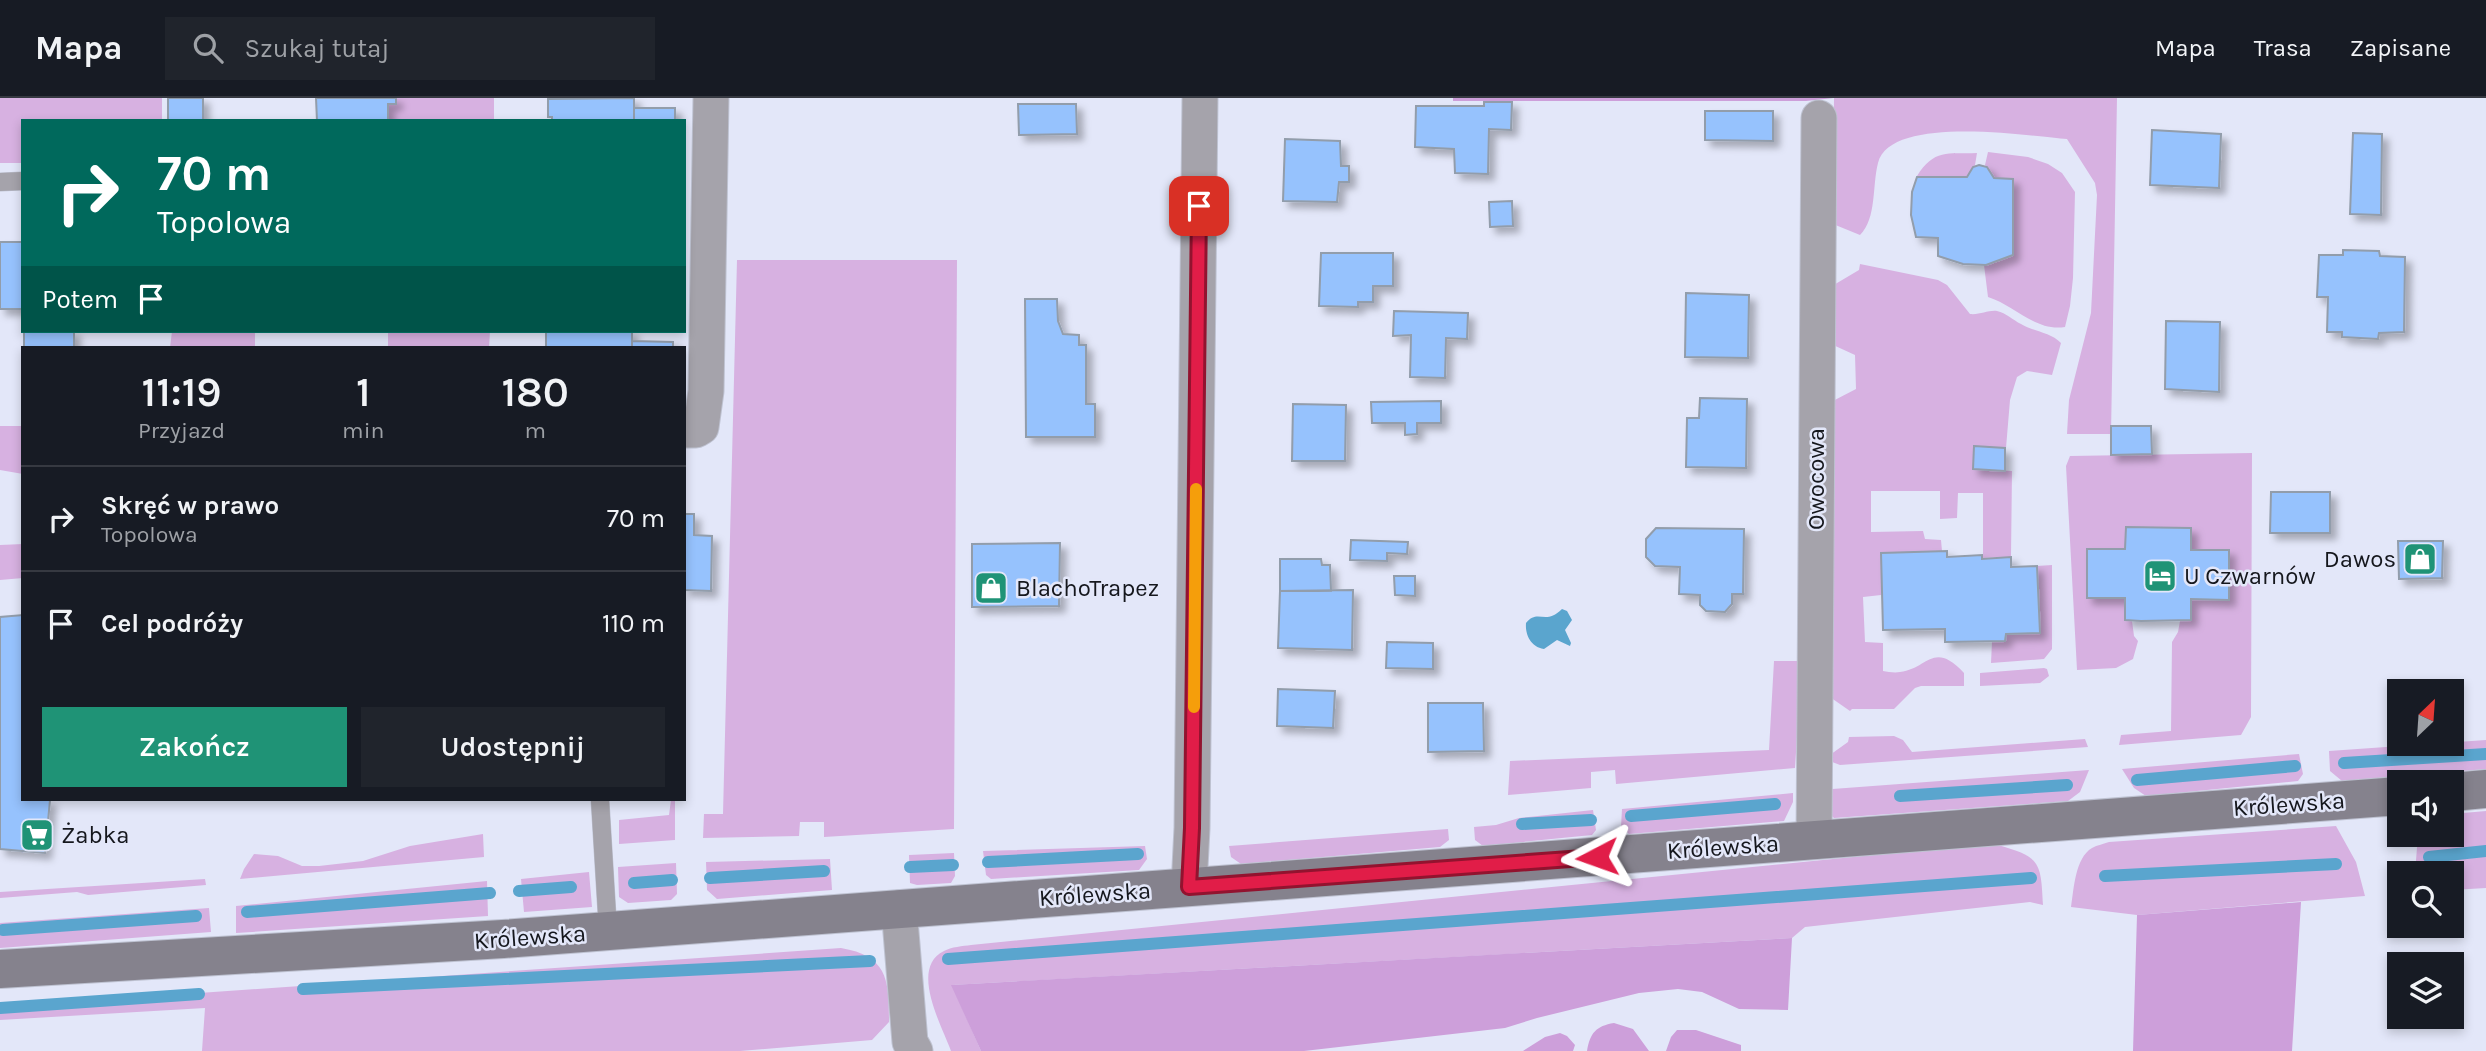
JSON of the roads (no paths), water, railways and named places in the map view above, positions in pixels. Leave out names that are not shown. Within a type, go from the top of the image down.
[{"type":"main road","points":[[2464,791],[2486,789]]},
{"type":"main road","name":"Królewska","points":[[0,970],[608,931],[2387,797]]},
{"type":"street","points":[[686,430],[696,430],[701,426],[706,391],[711,98]]},
{"type":"street","points":[[1189,887],[1192,828],[1200,98]]},
{"type":"street","name":"Owocowa","points":[[1814,841],[1819,118]]},
{"type":"street","points":[[899,908],[910,1042],[915,1051]]},
{"type":"lane","points":[[0,182],[21,181]]},
{"type":"lane","points":[[600,801],[608,931]]},
{"type":"water","points":[[1562,609],[1567,611],[1572,620],[1565,630],[1570,646],[1557,640],[1544,649],[1532,643],[1526,623],[1534,617],[1551,616]]},
{"type":"waterway","points":[[2344,763],[2486,754]]},
{"type":"waterway","points":[[2137,780],[2295,766]]},
{"type":"waterway","points":[[1900,796],[2067,785]]},
{"type":"waterway","points":[[1631,816],[1775,804]]},
{"type":"waterway","points":[[1522,824],[1591,820]]},
{"type":"waterway","points":[[2429,857],[2486,851]]},
{"type":"waterway","points":[[988,862],[1138,854]]},
{"type":"waterway","points":[[2105,876],[2336,864]]},
{"type":"waterway","points":[[910,867],[953,865]]},
{"type":"waterway","points":[[710,878],[824,871]]},
{"type":"waterway","points":[[948,959],[2031,878]]},
{"type":"waterway","points":[[634,883],[672,880]]},
{"type":"waterway","points":[[519,891],[571,887]]},
{"type":"waterway","points":[[247,912],[490,893]]},
{"type":"waterway","points":[[3,930],[196,916]]},
{"type":"waterway","points":[[303,989],[870,961]]},
{"type":"waterway","points":[[0,1008],[199,994]]},
{"type":"place","name":"Dawos","points":[[2420,559]]},
{"type":"place","name":"U Czwarnów","points":[[2160,576]]},
{"type":"place","name":"BlachoTrapez","points":[[991,588]]},
{"type":"place","name":"Żabka","points":[[37,835]]}]
